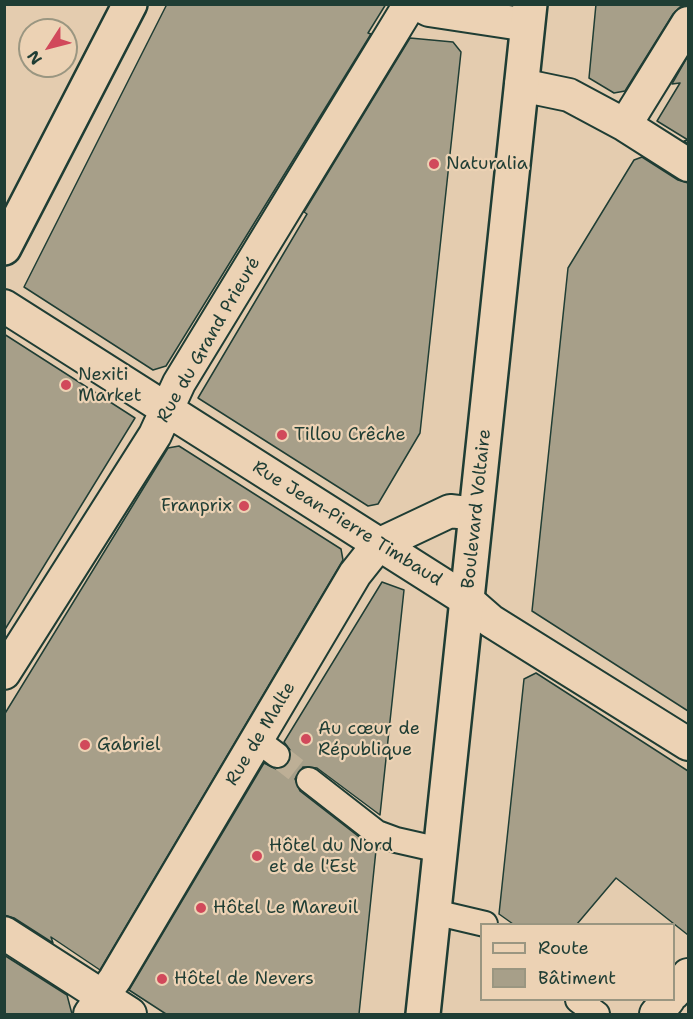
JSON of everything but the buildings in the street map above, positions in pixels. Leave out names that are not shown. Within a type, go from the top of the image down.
[{"type":"main road","points":[[4,248],[130,4]]},
{"type":"main road","name":"Boulevard Voltaire","points":[[423,1014],[529,15]]},
{"type":"street","name":"Rue du Grand Prieuré","points":[[4,673],[155,435],[179,383],[410,4]]},
{"type":"street","points":[[417,4],[429,10],[529,15]]},
{"type":"street","points":[[625,125],[688,22]]},
{"type":"street","points":[[521,85],[569,95],[625,125],[688,165]]},
{"type":"street","name":"Rue Jean-Pierre Timbaud","points":[[4,306],[467,600],[491,621],[688,744]]},
{"type":"street","name":"Rue de Malte","points":[[97,1006],[267,748],[355,573],[378,545],[450,511],[476,514]]},
{"type":"street","points":[[309,780],[377,833],[396,840],[440,850]]},
{"type":"street","points":[[434,912],[481,923]]},
{"type":"street","points":[[4,933],[97,1006],[130,1014]]},
{"type":"street","points":[[675,992],[688,975]]},
{"type":"street","points":[[581,1001],[597,1014]]},
{"type":"street","points":[[656,1014],[666,1001]]},
{"type":"tunnel","points":[[277,755],[309,780]]},
{"type":"place","name":"Naturalia","points":[[434,164]]},
{"type":"place","name":"Nexiti Market","points":[[66,385]]},
{"type":"place","name":"Tillou Crêche","points":[[282,435]]},
{"type":"place","name":"Franprix","points":[[244,506]]},
{"type":"place","name":"Au cœur de République","points":[[306,739]]},
{"type":"place","name":"Gabriel","points":[[85,745]]},
{"type":"place","name":"Hôtel du Nord et de l'Est","points":[[257,856]]},
{"type":"place","name":"Hôtel Le Mareuil","points":[[201,908]]},
{"type":"place","name":"Hôtel de Nevers","points":[[162,979]]}]
